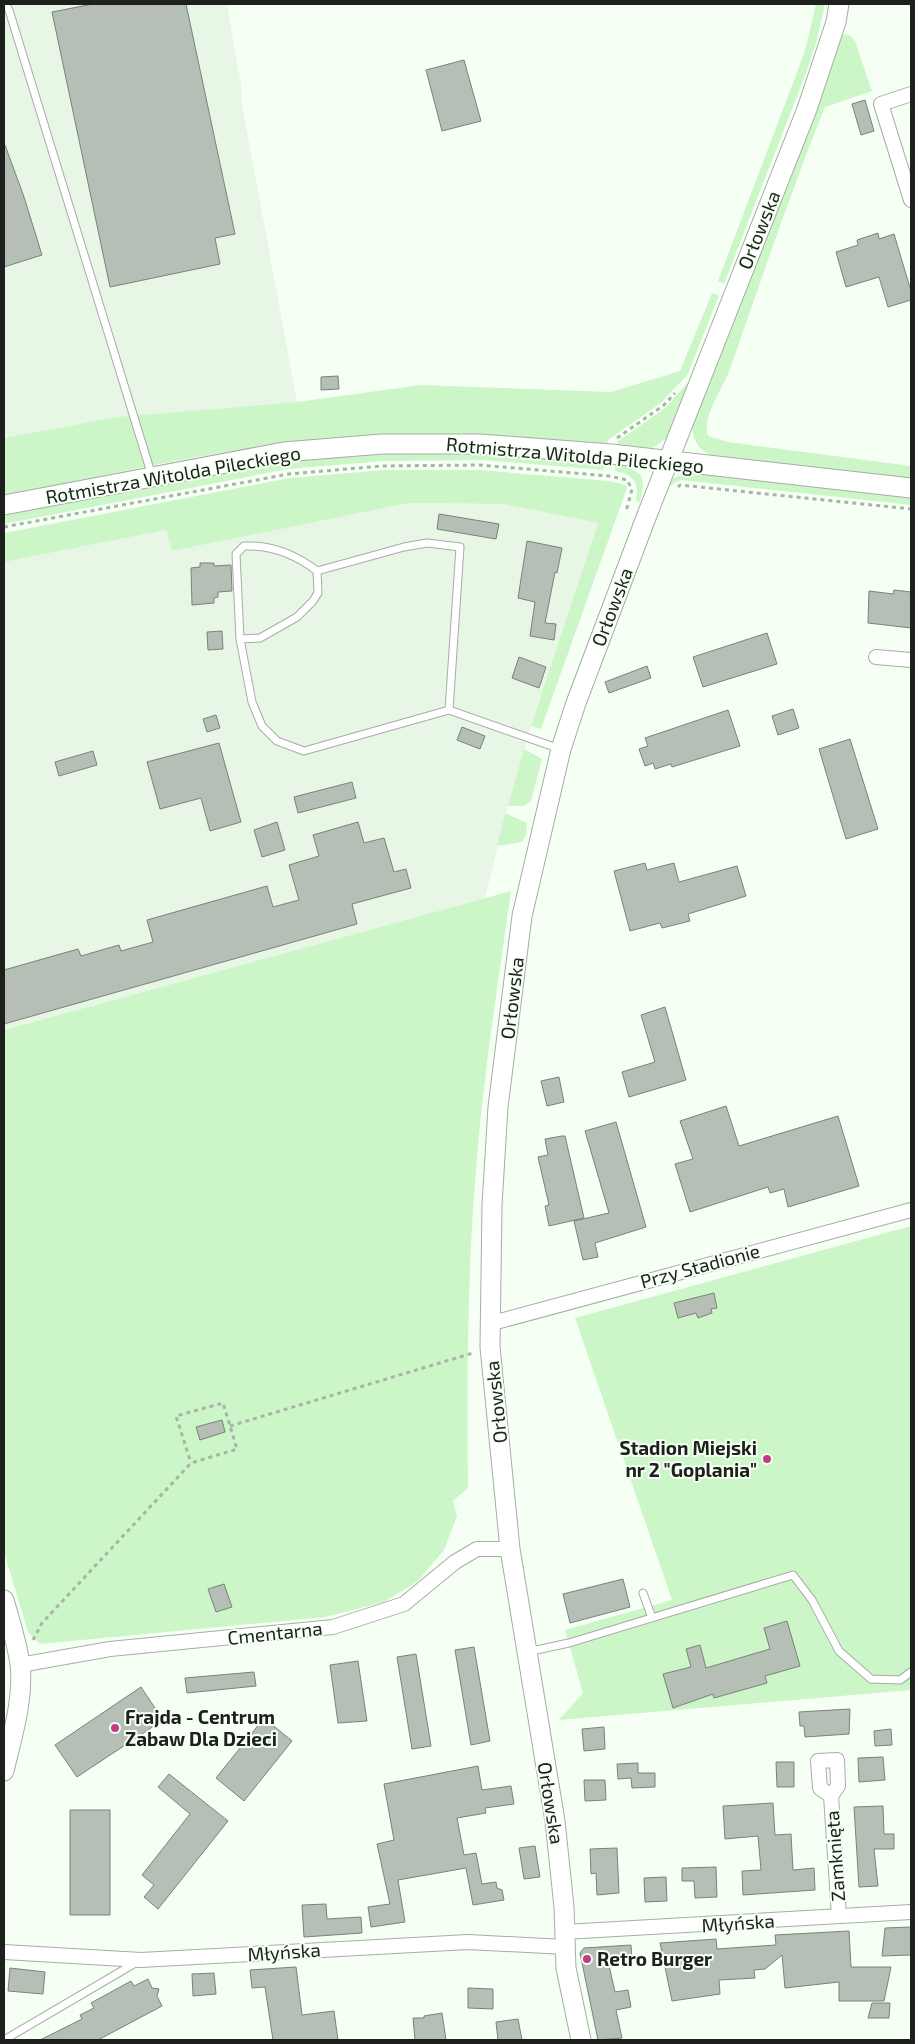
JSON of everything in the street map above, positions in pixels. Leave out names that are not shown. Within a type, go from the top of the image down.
[{"type":"street","name":"Orłowska","points":[[581,2040],[566,1968],[560,1860],[555,1821],[510,1549],[490,1348],[492,1205],[498,1107],[522,916],[561,750],[576,703],[668,461],[807,109],[836,22],[840,4]]},
{"type":"street","points":[[911,94],[881,104],[911,200]]},
{"type":"street","name":"Rotmistrza Witolda Pileckiego","points":[[4,505],[284,452],[382,444],[480,444],[610,454],[911,488]]},
{"type":"street","points":[[876,657],[911,660]]},
{"type":"street","name":"Przy Stadionie","points":[[489,1324],[911,1210]]},
{"type":"street","name":"Cmentarna","points":[[20,1665],[110,1649],[333,1627],[404,1604],[455,1562],[477,1549],[510,1549]]},
{"type":"street","points":[[4,1600],[20,1665],[19,1703],[4,1771]]},
{"type":"street","name":"Zamknięta","points":[[830,1796],[839,1916]]},
{"type":"street","name":"Młyńska","points":[[4,1952],[141,1960],[468,1942],[532,1946],[565,1939],[839,1916],[911,1912]]},
{"type":"lane","points":[[5,4],[12,19],[153,477]]},
{"type":"lane","points":[[317,571],[404,547],[427,543],[460,547],[449,710]]},
{"type":"lane","points":[[317,571],[305,562],[286,553],[259,545],[244,546],[236,554],[240,639],[252,702],[262,726],[277,741],[304,750],[449,710],[561,750]]},
{"type":"lane","points":[[240,639],[260,638],[297,617],[313,601],[318,593],[317,571]]},
{"type":"lane","points":[[527,1652],[569,1643],[793,1575],[812,1600],[839,1651],[871,1679],[900,1680],[911,1672]]},
{"type":"lane","points":[[643,1593],[652,1618]]},
{"type":"lane","points":[[4,2040],[141,1960]]},
{"type":"path","points":[[4,527],[288,474],[382,466],[479,465],[608,476],[628,480],[632,489],[627,508],[647,515]]},
{"type":"path","points":[[675,489],[680,485],[911,509]]},
{"type":"path","points":[[230,1426],[490,1348]]},
{"type":"path","points":[[20,1665],[42,1623],[190,1463],[237,1449],[223,1402],[176,1416],[190,1463]]},
{"type":"shaded area","points":[[4,4],[227,4],[241,86],[242,105],[297,402],[116,417],[4,438]]},
{"type":"shaded area","points":[[409,503],[503,504],[598,523],[531,726],[508,806],[485,898],[4,1030],[4,562],[167,530],[172,551]]},
{"type":"green space","points":[[816,4],[825,4],[816,43],[724,284],[718,281],[805,51]]},
{"type":"green space","points":[[845,34],[851,36],[855,41],[872,91],[825,107],[788,204],[730,369],[710,411],[707,429],[708,436],[728,442],[911,466],[911,478],[717,457],[706,453],[698,446],[692,426],[838,37]]},
{"type":"green space","points":[[712,293],[719,295],[688,374],[661,403],[608,440],[607,445],[478,435],[414,434],[350,437],[263,446],[219,453],[4,496],[4,438],[116,417],[297,402],[421,385],[611,392],[680,371]]},
{"type":"green space","points":[[692,378],[669,437],[652,448],[618,445],[618,441],[665,408]]},
{"type":"green space","points":[[482,451],[604,462],[604,470],[484,460],[385,461],[288,469],[4,524],[4,514],[286,461],[382,452]]},
{"type":"green space","points":[[615,464],[629,467],[641,475],[643,485],[640,503],[636,500],[636,484],[626,474],[615,471]]},
{"type":"green space","points":[[384,470],[480,470],[609,481],[626,485],[627,488],[541,729],[531,726],[598,523],[503,504],[409,503],[172,551],[166,530],[4,562],[4,533],[290,478]]},
{"type":"green space","points":[[689,473],[911,497],[911,505],[681,480],[674,483],[664,492],[667,484],[673,479]]},
{"type":"green space","points":[[524,749],[542,759],[531,801],[524,806],[508,806]]},
{"type":"green space","points":[[505,813],[527,823],[526,835],[522,842],[497,846]]},
{"type":"green space","points":[[511,891],[487,1065],[473,1210],[468,1329],[468,1488],[453,1501],[457,1516],[444,1550],[418,1581],[384,1602],[325,1617],[40,1644],[28,1632],[4,1552],[4,1030]]},
{"type":"green space","name":"Stadion Miejski nr 2 \"Goplania\"","points":[[911,1226],[911,1690],[559,1720],[583,1693],[565,1630],[672,1600],[575,1318]]},
{"type":"building","points":[[93,4],[186,4],[235,234],[215,238],[220,264],[110,287],[52,12]]},
{"type":"building","points":[[464,60],[481,121],[442,131],[426,70]]},
{"type":"building","points":[[865,100],[874,131],[861,135],[852,104]]},
{"type":"building","points":[[4,146],[42,255],[4,267]]},
{"type":"building","points":[[878,233],[879,239],[894,234],[911,291],[911,300],[888,307],[879,277],[846,287],[836,252],[858,245],[857,240]]},
{"type":"building","points":[[338,376],[339,389],[321,390],[321,377]]},
{"type":"building","points":[[439,514],[499,524],[496,539],[437,529]]},
{"type":"building","points":[[527,541],[562,548],[557,573],[555,572],[545,623],[556,624],[554,640],[530,636],[535,602],[518,598]]},
{"type":"building","points":[[200,563],[214,563],[214,566],[231,565],[232,591],[218,592],[218,597],[214,598],[214,603],[192,605],[191,568],[200,567]]},
{"type":"building","points":[[894,590],[911,592],[911,628],[868,623],[869,591],[893,594]]},
{"type":"building","points":[[222,631],[223,649],[208,650],[207,632]]},
{"type":"building","points":[[767,633],[777,664],[703,687],[693,657]]},
{"type":"building","points":[[519,657],[546,667],[539,688],[512,678]]},
{"type":"building","points":[[647,666],[651,678],[609,693],[605,682]]},
{"type":"building","points":[[793,709],[799,728],[778,735],[772,716]]},
{"type":"building","points":[[728,710],[740,746],[672,767],[671,764],[655,769],[653,763],[645,766],[639,749],[648,746],[645,738]]},
{"type":"building","points":[[216,715],[220,728],[207,732],[203,719]]},
{"type":"building","points":[[462,727],[485,736],[480,749],[457,740]]},
{"type":"building","points":[[850,739],[878,829],[846,839],[819,749]]},
{"type":"building","points":[[219,743],[241,822],[210,831],[201,798],[160,809],[147,762]]},
{"type":"building","points":[[93,751],[97,765],[59,776],[55,762]]},
{"type":"building","points":[[352,782],[356,798],[298,813],[294,797]]},
{"type":"building","points":[[277,822],[285,850],[262,857],[254,830]]},
{"type":"building","points":[[358,822],[364,843],[384,838],[394,872],[406,869],[411,888],[352,904],[357,924],[4,1024],[4,970],[78,949],[81,956],[119,945],[121,951],[153,942],[147,920],[267,886],[273,907],[299,900],[289,865],[319,856],[313,835]]},
{"type":"building","points":[[645,863],[647,870],[674,863],[679,882],[737,866],[746,896],[688,914],[690,921],[662,928],[660,923],[630,931],[614,871]]},
{"type":"building","points":[[665,1007],[686,1080],[629,1097],[622,1072],[655,1062],[641,1015]]},
{"type":"building","points":[[559,1077],[564,1102],[547,1106],[541,1081]]},
{"type":"building","points":[[726,1106],[739,1146],[838,1116],[859,1186],[788,1207],[784,1189],[770,1193],[768,1187],[690,1212],[675,1164],[693,1159],[680,1121]]},
{"type":"building","points":[[616,1122],[646,1227],[595,1243],[598,1257],[583,1260],[574,1221],[609,1213],[585,1131]]},
{"type":"building","points":[[565,1136],[584,1218],[549,1226],[545,1206],[549,1205],[538,1157],[548,1155],[545,1139]]},
{"type":"building","points":[[714,1293],[717,1308],[711,1309],[712,1313],[698,1318],[696,1313],[678,1318],[674,1303]]},
{"type":"building","points":[[222,1420],[225,1432],[200,1440],[196,1427]]},
{"type":"building","points":[[623,1579],[630,1607],[570,1623],[563,1594]]},
{"type":"building","points":[[224,1584],[232,1607],[216,1612],[208,1589]]},
{"type":"building","points":[[787,1621],[800,1666],[765,1676],[767,1683],[714,1698],[713,1694],[673,1708],[663,1674],[691,1667],[686,1649],[700,1645],[706,1668],[770,1649],[764,1628]]},
{"type":"building","points":[[474,1647],[490,1741],[471,1745],[455,1650]]},
{"type":"building","points":[[416,1654],[431,1746],[412,1749],[397,1657]]},
{"type":"building","points":[[358,1661],[367,1721],[338,1723],[330,1665]]},
{"type":"building","points":[[254,1672],[256,1686],[187,1693],[185,1678]]},
{"type":"building","name":"Frajda - Centrum Zabaw Dla Dzieci","points":[[141,1687],[163,1720],[77,1777],[55,1745]]},
{"type":"building","points":[[850,1709],[849,1734],[805,1737],[804,1726],[800,1726],[799,1712]]},
{"type":"building","points":[[264,1718],[292,1741],[244,1801],[216,1778]]},
{"type":"building","points":[[604,1727],[605,1749],[584,1751],[582,1729]]},
{"type":"building","points":[[891,1729],[892,1745],[875,1746],[874,1731]]},
{"type":"building","points":[[883,1757],[885,1780],[859,1782],[858,1758]]},
{"type":"building","points":[[776,1762],[794,1762],[794,1787],[777,1787]]},
{"type":"building","points":[[638,1763],[638,1773],[655,1773],[655,1787],[632,1788],[631,1778],[618,1779],[617,1764]]},
{"type":"building","points":[[478,1766],[482,1790],[511,1786],[514,1804],[485,1808],[486,1813],[457,1818],[464,1855],[476,1853],[482,1884],[496,1882],[497,1888],[502,1890],[504,1900],[473,1905],[466,1868],[398,1880],[405,1922],[371,1927],[368,1907],[390,1904],[377,1844],[394,1840],[384,1784]]},
{"type":"building","points":[[169,1774],[228,1821],[158,1909],[144,1897],[154,1885],[142,1875],[190,1814],[158,1787]]},
{"type":"building","points":[[584,1780],[605,1780],[606,1800],[585,1801]]},
{"type":"building","points":[[773,1803],[775,1835],[791,1834],[793,1870],[814,1868],[815,1890],[743,1895],[742,1871],[761,1870],[758,1836],[725,1839],[723,1806]]},
{"type":"building","points":[[883,1806],[884,1834],[894,1834],[894,1849],[874,1849],[878,1886],[859,1887],[854,1807]]},
{"type":"building","points":[[70,1810],[110,1810],[110,1915],[70,1915]]},
{"type":"building","points":[[535,1846],[540,1877],[524,1879],[519,1848]]},
{"type":"building","points":[[617,1848],[619,1893],[597,1895],[596,1873],[591,1874],[590,1849]]},
{"type":"building","points":[[716,1867],[717,1897],[695,1898],[694,1881],[682,1881],[682,1868]]},
{"type":"building","points":[[666,1877],[667,1901],[645,1902],[644,1878]]},
{"type":"building","points":[[326,1904],[327,1919],[361,1917],[362,1933],[304,1937],[302,1905]]},
{"type":"building","points":[[911,1927],[911,1955],[882,1956],[885,1928]]},
{"type":"building","points":[[849,1931],[851,1967],[891,1967],[884,2001],[839,2001],[839,1982],[785,1988],[782,1955],[765,1969],[754,1970],[755,1978],[719,1980],[720,1994],[672,2001],[660,1943],[716,1939],[717,1949],[776,1945],[775,1935]]},
{"type":"building","points":[[631,1945],[632,1959],[608,1961],[615,1992],[628,1990],[631,2007],[616,2010],[622,2038],[598,2040],[580,1953],[584,1948]]},
{"type":"building","points":[[296,1967],[302,2015],[334,2011],[338,2040],[273,2040],[265,1987],[252,1988],[250,1970]]},
{"type":"building","points":[[10,1968],[45,1972],[43,1994],[8,1991]]},
{"type":"building","points":[[214,1973],[216,1994],[193,1996],[192,1974]]},
{"type":"building","points":[[148,1979],[152,1988],[159,1989],[157,1996],[162,2006],[98,2040],[40,2040],[82,2019],[80,2015],[94,2008],[91,2003],[131,1981],[134,1986]]},
{"type":"building","points":[[468,1988],[493,1989],[493,2009],[468,2008]]},
{"type":"building","points":[[872,2003],[890,2003],[889,2018],[868,2018]]},
{"type":"building","points":[[442,2013],[446,2040],[415,2040],[413,2018],[424,2018],[424,2016]]},
{"type":"building","points":[[518,2019],[522,2040],[498,2040],[496,2022]]},
{"type":"place","name":"Stadion Miejski nr 2 \"Goplania\"","points":[[767,1459]]},
{"type":"place","name":"Frajda - Centrum Zabaw Dla Dzieci","points":[[115,1728]]},
{"type":"place","name":"Retro Burger","points":[[587,1959]]}]
